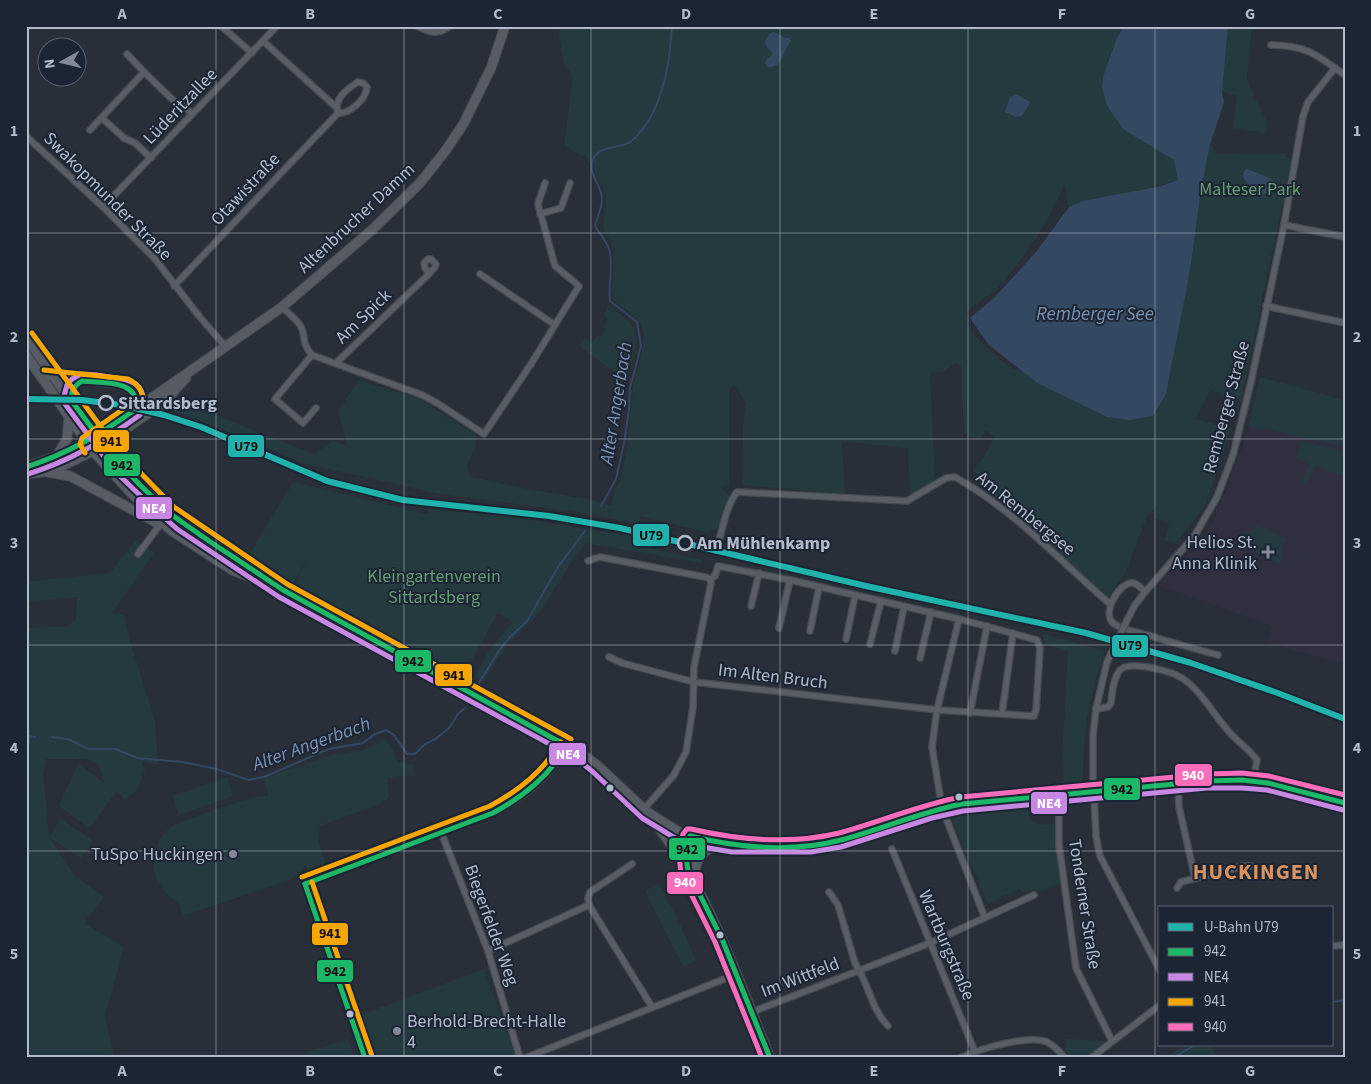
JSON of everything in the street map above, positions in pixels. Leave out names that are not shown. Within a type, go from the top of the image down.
[{"type":"main road","name":"Altenbrucher Damm","points":[[26,467],[55,458],[97,436],[282,307],[373,229],[420,183],[464,123],[491,68],[506,26]]},
{"type":"main road","points":[[26,337],[103,444],[127,472],[169,512],[216,546],[283,590],[567,746],[598,766],[645,810],[669,826],[690,836],[724,843],[796,846],[824,843],[856,836],[942,808],[966,803],[1178,783],[1232,780],[1253,781],[1286,787],[1345,803]]},
{"type":"main road","points":[[26,355],[93,451],[161,523]]},
{"type":"main road","name":"Altenbrucher Damm","points":[[42,472],[78,460],[93,451],[163,403],[196,367]]},
{"type":"main road","points":[[55,458],[62,451],[67,439],[69,417]]},
{"type":"main road","points":[[26,474],[42,472],[70,476],[161,523],[232,570],[283,590]]},
{"type":"main road","points":[[645,810],[688,871],[713,918],[770,1058]]},
{"type":"main road","points":[[688,871],[686,856],[690,836]]},
{"type":"main road","points":[[699,892],[694,870],[697,862],[708,848],[724,843]]},
{"type":"street","points":[[221,26],[252,53]]},
{"type":"street","name":"Lüderitzallee","points":[[104,207],[277,26]]},
{"type":"street","points":[[417,26],[433,33],[440,33],[450,26]]},
{"type":"street","points":[[263,41],[337,110],[344,113],[348,112],[367,92],[367,87],[363,83],[358,82],[350,87],[337,102],[337,110]]},
{"type":"street","points":[[1271,45],[1293,46],[1304,49],[1320,57],[1345,75]]},
{"type":"street","points":[[127,54],[176,103],[185,107],[192,114]]},
{"type":"street","name":"Remberger Straße","points":[[1158,967],[1100,856],[1096,836],[1092,749],[1096,709],[1107,662],[1127,620],[1146,592],[1195,535],[1217,497],[1232,455],[1251,382],[1284,225],[1303,116],[1308,102],[1335,68]]},
{"type":"street","points":[[90,130],[144,72]]},
{"type":"street","name":"Otawistraße","points":[[174,286],[337,110]]},
{"type":"street","points":[[102,118],[124,138],[135,143],[151,158]]},
{"type":"street","name":"Swakopmunder Straße","points":[[26,136],[104,207],[155,260],[174,286],[226,346]]},
{"type":"street","points":[[336,363],[422,394],[484,434],[579,286],[555,266],[538,204],[545,183]]},
{"type":"street","points":[[540,214],[561,208],[570,183]]},
{"type":"street","points":[[1284,225],[1344,235]]},
{"type":"street","name":"Am Spick","points":[[312,355],[336,363],[429,274]]},
{"type":"street","points":[[480,274],[555,325]]},
{"type":"street","points":[[1266,306],[1345,322]]},
{"type":"street","points":[[282,307],[302,327],[303,341],[312,355],[275,399],[303,424],[316,408]]},
{"type":"street","points":[[41,376],[132,388],[137,398],[136,408]]},
{"type":"street","points":[[70,400],[73,388],[82,381]]},
{"type":"street","name":"Am Rembergsee","points":[[720,537],[732,498],[739,491],[907,501],[946,478],[955,477],[1017,520],[1110,604]]},
{"type":"street","points":[[138,554],[169,512]]},
{"type":"street","points":[[588,561],[600,557],[710,579]]},
{"type":"street","points":[[710,579],[715,576],[718,566],[790,580],[931,612],[1012,633],[1002,714]]},
{"type":"street","points":[[752,606],[759,574]]},
{"type":"street","points":[[645,810],[670,780],[683,760],[690,735],[694,667],[712,583],[710,579]]},
{"type":"street","points":[[779,628],[790,580]]},
{"type":"street","points":[[1146,592],[1136,584],[1123,586],[1110,604],[1110,619],[1113,623],[1133,631],[1218,656]]},
{"type":"street","points":[[810,631],[819,587]]},
{"type":"street","points":[[846,639],[855,596]]},
{"type":"street","points":[[870,644],[881,601]]},
{"type":"street","points":[[895,651],[904,607]]},
{"type":"street","points":[[920,658],[931,612]]},
{"type":"street","points":[[959,620],[937,710],[932,747],[934,769],[942,808],[984,918]]},
{"type":"street","points":[[970,713],[987,626]]},
{"type":"street","name":"Im Alten Bruch","points":[[609,657],[622,663],[694,682],[937,710],[1034,716],[1040,648],[1037,640],[1012,633]]},
{"type":"street","points":[[1096,709],[1108,707],[1111,703],[1117,674],[1125,667],[1135,666],[1155,669],[1181,677],[1199,695],[1232,735],[1257,760],[1253,781]]},
{"type":"street","points":[[365,1058],[305,884],[493,813],[512,803],[528,793],[552,769],[567,746]]},
{"type":"street","points":[[1178,783],[1179,807],[1195,878]]},
{"type":"street","name":"Tonderner Straße","points":[[1059,794],[1059,845],[1076,968],[1112,1041]]},
{"type":"street","name":"Biegerfelder Weg","points":[[441,832],[488,951],[520,1058]]},
{"type":"street","name":"Wartburgstraße","points":[[892,849],[974,1052]]},
{"type":"street","points":[[632,864],[590,892],[588,898],[589,905],[652,1007]]},
{"type":"street","points":[[1177,888],[1181,882],[1244,866],[1252,866]]},
{"type":"street","name":"Im Wittfeld","points":[[829,892],[838,905],[854,962],[863,978],[875,1008],[888,1026]]},
{"type":"street","name":"Im Wittfeld","points":[[752,1012],[930,942],[1034,894]]},
{"type":"street","points":[[488,951],[589,905]]},
{"type":"street","points":[[525,1058],[736,974]]},
{"type":"street","points":[[1091,1058],[1158,1006]]},
{"type":"street","points":[[960,1058],[974,1052],[1011,1042],[1039,1041],[1052,1045],[1065,1058]]},
{"type":"shaded area","name":"Helios St. Anna Klinik","points":[[1249,426],[1345,447],[1345,660],[1343,659],[1341,664],[1267,642],[1272,626],[1159,586],[1171,570],[1181,564],[1201,541],[1217,515],[1215,512],[1227,489]]},
{"type":"green space","name":"Malteser Park","points":[[560,26],[1124,26],[1117,38],[1124,130],[1174,160],[1178,180],[1069,207],[1064,186],[1043,227],[1016,265],[996,289],[972,307],[966,314],[971,332],[1000,360],[1015,370],[1020,369],[1037,383],[1107,417],[1166,394],[1190,271],[1201,190],[1210,145],[1216,151],[1216,154],[1284,153],[1291,162],[1241,400],[1210,390],[1195,419],[1231,429],[1206,504],[1176,544],[1164,540],[1169,524],[1154,517],[1157,507],[1147,516],[1124,576],[1106,598],[994,500],[973,470],[986,453],[995,436],[986,430],[979,441],[964,433],[961,367],[956,363],[942,372],[930,372],[935,482],[910,495],[908,448],[850,442],[842,442],[845,494],[742,485],[743,428],[746,403],[735,386],[729,389],[729,485],[721,487],[732,498],[722,532],[715,529],[708,533],[641,516],[638,524],[583,513],[436,493],[306,464],[171,409],[179,401],[314,454],[332,441],[347,445],[338,411],[359,380],[420,399],[475,435],[476,446],[467,464],[469,476],[512,486],[596,501],[611,506],[615,489],[620,481],[628,444],[633,387],[643,347],[644,334],[639,320],[615,302],[612,291],[615,249],[603,227],[606,197],[585,155],[581,156],[564,145],[573,77],[564,63],[559,35]]},
{"type":"green space","points":[[1228,26],[1252,26],[1247,80],[1267,123],[1266,133],[1233,128],[1237,96],[1222,92]]},
{"type":"green space","points":[[608,304],[630,323],[637,336],[636,351],[626,381],[579,346],[585,338],[592,343],[597,335],[601,337],[606,329],[603,327],[608,319],[603,316]]},
{"type":"green space","points":[[1260,377],[1345,401],[1345,447],[1249,426]]},
{"type":"green space","points":[[1301,441],[1345,451],[1345,477],[1315,466],[1307,484],[1302,481],[1309,465],[1296,457]]},
{"type":"green space","name":"Kleingartenverein Sittardsberg","points":[[293,482],[427,514],[429,509],[516,517],[632,536],[640,546],[703,560],[701,563],[586,543],[573,559],[540,612],[504,649],[485,679],[475,677],[491,647],[513,622],[498,613],[461,679],[293,588],[310,554],[294,583],[250,553]]},
{"type":"green space","points":[[1258,526],[1286,538],[1280,564],[1239,546],[1246,531],[1250,532]]},
{"type":"green space","points":[[136,540],[154,553],[111,614],[124,615],[129,638],[155,721],[158,764],[142,762],[145,770],[137,790],[125,799],[116,792],[89,828],[59,806],[78,763],[104,783],[99,764],[86,759],[46,759],[43,774],[49,836],[61,819],[93,841],[81,858],[50,838],[75,876],[104,897],[84,923],[124,947],[105,1015],[114,1058],[26,1058],[26,628],[65,627],[76,620],[77,597],[26,602],[26,582],[110,573]]},
{"type":"green space","points":[[1043,634],[1105,651],[1099,666],[1088,714],[1084,746],[1083,779],[1072,788],[1062,788],[1061,782],[1064,781],[1062,757],[1068,651],[1044,645]]},
{"type":"green space","name":"TuSpo Huckingen","points":[[386,739],[399,762],[413,765],[414,775],[387,778],[389,797],[380,804],[320,826],[319,843],[328,871],[306,879],[307,863],[297,875],[289,880],[183,916],[179,903],[165,892],[156,879],[154,867],[156,851],[160,841],[169,829],[223,807],[256,797],[268,796],[264,778],[334,754],[360,751]]},
{"type":"green space","points":[[227,777],[233,796],[179,815],[172,796]]},
{"type":"green space","points":[[1028,805],[1029,818],[1032,821],[1041,825],[1055,823],[1061,883],[1038,892],[1036,889],[1024,892],[1018,889],[988,904],[950,815],[952,813],[981,808]]},
{"type":"green space","points":[[658,883],[676,915],[696,961],[683,966],[645,891]]},
{"type":"green space","points":[[484,969],[517,1058],[373,1058],[358,1016]]},
{"type":"green space","points":[[348,1039],[355,1058],[306,1058],[304,1053]]},
{"type":"green space","points":[[1066,1039],[1107,1041],[1084,1058],[1071,1058],[1065,1050]]},
{"type":"green space","points":[[1185,1046],[1213,1046],[1217,1058],[1164,1058]]},
{"type":"water","name":"Remberger See","points":[[1124,26],[1228,26],[1222,92],[1224,102],[1210,145],[1201,190],[1190,271],[1166,394],[1153,416],[1130,420],[1107,417],[1037,383],[988,344],[970,318],[995,297],[1036,252],[1069,207],[1083,201],[1161,186],[1178,180],[1174,160],[1124,130],[1107,106],[1102,87],[1104,74],[1117,38]]},
{"type":"water","points":[[774,32],[789,38],[791,41],[780,62],[772,67],[767,67],[765,63],[772,53],[766,46],[765,41],[769,34]]},
{"type":"water","points":[[1016,94],[1030,102],[1022,116],[1016,117],[1005,112],[1010,97]]},
{"type":"water","points":[[1246,169],[1274,181],[1272,189],[1260,196],[1243,176]]},
{"type":"waterway","name":"Alter Angerbach","points":[[601,506],[616,479],[624,443],[630,388],[641,346],[637,322],[610,301],[610,253],[608,245],[595,225],[601,209],[602,199],[600,189],[593,175],[592,164],[593,159],[600,151],[626,144],[633,140],[649,120],[664,82],[670,53],[672,26]]},
{"type":"waterway","name":"Alter Angerbach","points":[[478,684],[509,638],[527,621],[558,567],[585,531]]},
{"type":"waterway","name":"Alter Angerbach","points":[[52,737],[68,739],[88,749],[116,749],[137,758],[182,762],[217,769],[248,780],[264,777],[329,749],[363,743],[375,734],[386,730],[394,735],[407,754],[415,754],[424,745],[437,738],[450,727],[458,714],[465,708]]},
{"type":"waterway","name":"Alter Angerbach","points":[[26,736],[35,737]]},
{"type":"waterway","points":[[1334,1002],[1345,1000]]},
{"type":"waterway","points":[[1173,1058],[1193,1046]]},
{"type":"metro line","name":"U79","points":[[26,399],[82,400],[122,405],[164,415],[201,427],[327,481],[403,500],[549,516],[620,528],[866,586],[1086,633],[1191,663],[1345,719]]},
{"type":"transit line","name":"941","points":[[32,333],[117,449],[174,507],[287,584],[571,739]]},
{"type":"transit line","name":"941","points":[[44,370],[128,379],[136,384],[141,392],[143,410]]},
{"type":"transit line","name":"NE4","points":[[143,410],[144,401],[140,388],[136,384],[124,379],[81,374],[72,379],[67,385],[64,396],[65,404],[121,477],[177,529],[279,597],[577,759],[642,818],[675,838],[703,847],[732,852],[811,852],[841,847],[932,818],[963,811],[1207,788],[1267,790],[1343,810]]},
{"type":"transit line","name":"942","points":[[136,409],[136,399],[132,392],[118,384],[82,381],[75,387],[72,394],[71,400],[111,454],[169,513],[283,590],[567,746]]},
{"type":"transit line","name":"941","points":[[85,453],[80,444],[82,438],[132,403]]},
{"type":"transit line","name":"942","points":[[26,467],[56,456],[83,442],[110,427],[136,409]]},
{"type":"transit line","name":"NE4","points":[[28,474],[58,463],[87,449],[140,415]]},
{"type":"transit line","name":"941","points":[[302,877],[490,806],[521,786],[539,771],[561,742]]},
{"type":"transit line","name":"942","points":[[305,884],[493,813],[515,800],[544,776],[567,746]]},
{"type":"transit line","name":"940","points":[[762,1058],[715,942],[681,874],[679,855],[683,834],[687,829],[765,840],[821,837],[854,829],[930,804],[961,797],[1207,774],[1242,773],[1269,776],[1345,795]]},
{"type":"transit line","name":"942","points":[[770,1058],[722,939],[688,871],[686,856],[690,836],[746,846],[804,847],[841,840],[932,811],[962,804],[1207,781],[1242,780],[1268,783],[1345,803]]},
{"type":"transit line","name":"941","points":[[312,882],[372,1056]]},
{"type":"transit line","name":"942","points":[[305,884],[365,1058]]},
{"type":"place","name":"Sittardsberg","points":[[106,403]]},
{"type":"place","name":"Am Mühlenkamp","points":[[685,543]]},
{"type":"place","name":"Helios St. Anna Klinik","points":[[1268,552]]},
{"type":"place","name":"TuSpo Huckingen","points":[[233,854]]},
{"type":"place","name":"Berhold-Brecht-Halle 4","points":[[397,1031]]},
{"type":"district","name":"HUCKINGEN","points":[[1256,871]]}]
